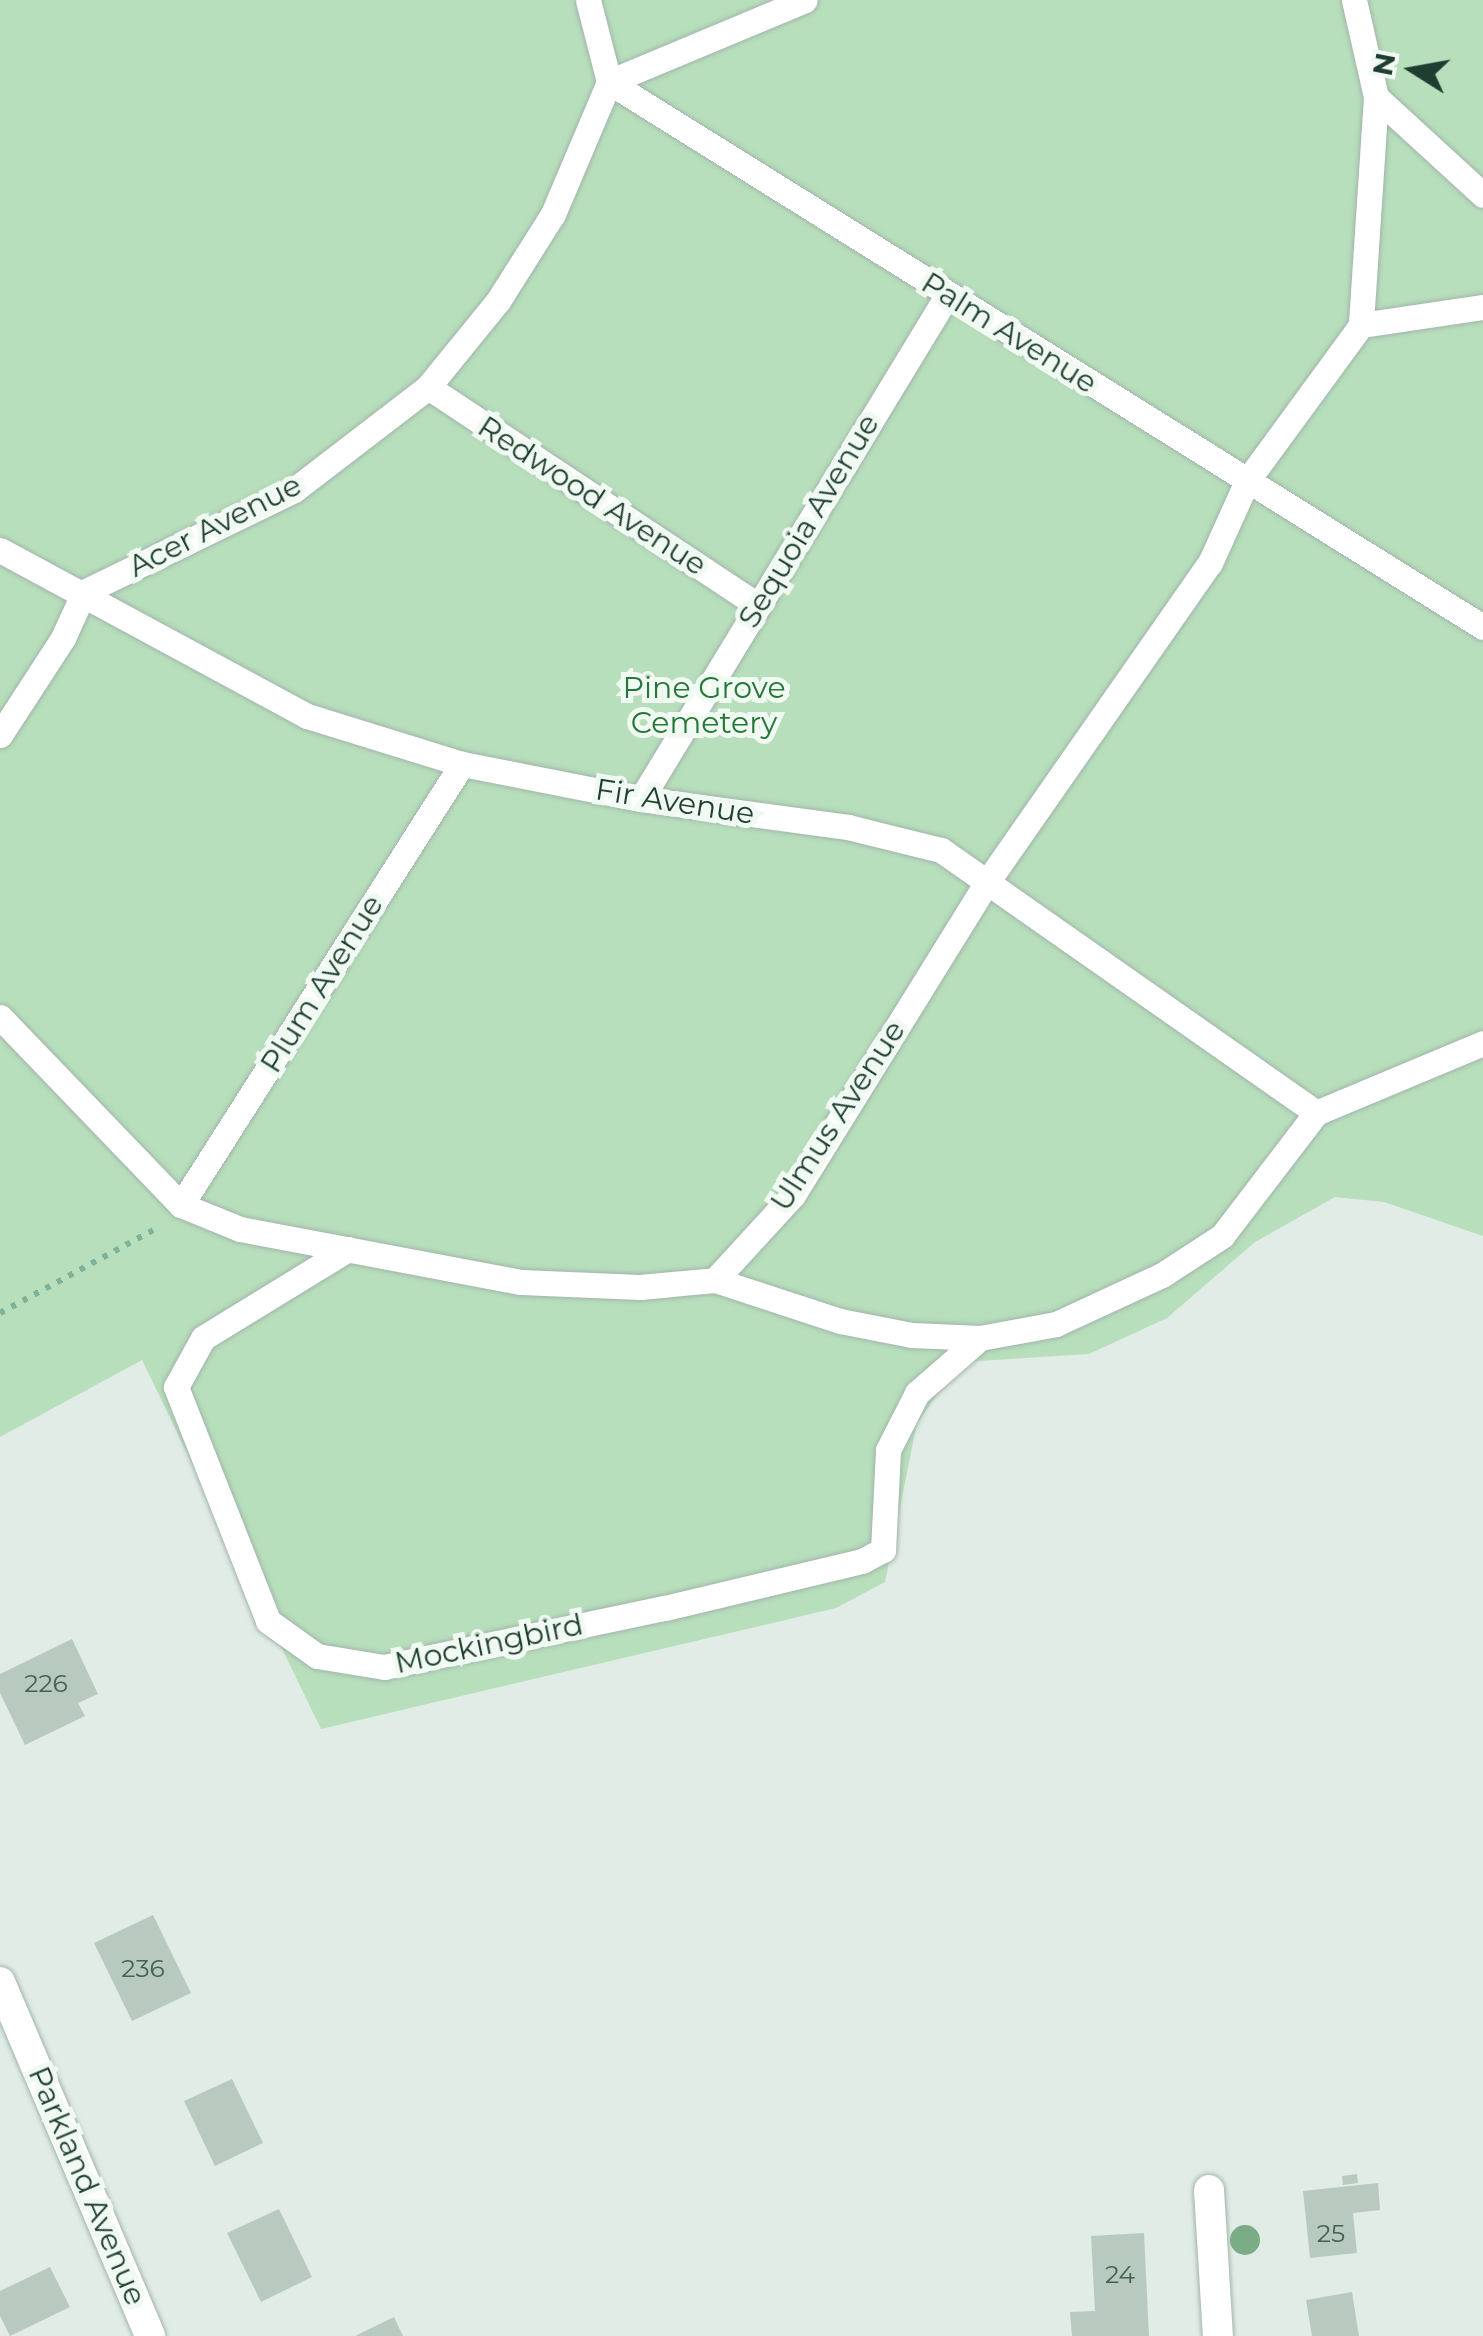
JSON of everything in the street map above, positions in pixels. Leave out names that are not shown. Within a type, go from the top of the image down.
[{"type":"main road","name":"Parkland Avenue","points":[[0,1982],[150,2336]]},
{"type":"main road","points":[[1209,2190],[1218,2336]]},
{"type":"lane","points":[[588,0],[609,82],[805,0]]},
{"type":"lane","points":[[1354,0],[1376,97],[1361,325],[1483,308]]},
{"type":"lane","name":"Palm Avenue","points":[[609,82],[1483,627]]},
{"type":"lane","name":"Acer Avenue","points":[[84,592],[294,490],[428,387],[498,301],[553,214],[609,82]]},
{"type":"lane","points":[[1376,97],[1483,195]]},
{"type":"lane","name":"Sequoia Avenue","points":[[641,799],[948,294]]},
{"type":"lane","name":"Ulmus Avenue","points":[[715,1280],[794,1195],[985,884],[1210,564],[1247,481],[1361,325]]},
{"type":"lane","name":"Redwood Avenue","points":[[428,387],[757,605]]},
{"type":"lane","name":"Fir Avenue","points":[[0,550],[308,716],[462,764],[641,799],[893,836],[941,850],[1316,1113]]},
{"type":"lane","points":[[0,735],[63,638],[84,592]]},
{"type":"lane","name":"Plum Avenue","points":[[182,1204],[462,764]]},
{"type":"lane","points":[[0,1018],[182,1204],[240,1230],[521,1282],[640,1287],[715,1280],[840,1322],[980,1338],[1056,1324],[1162,1276],[1222,1236],[1316,1113],[1483,1042]]},
{"type":"lane","name":"Mockingbird","points":[[348,1249],[202,1338],[176,1387],[268,1621],[317,1656],[384,1667],[665,1608],[862,1561],[883,1550],[888,1450],[917,1392],[980,1338]]},
{"type":"path","points":[[0,1313],[154,1233],[182,1204]]},
{"type":"green space","name":"Pine Grove Cemetery","points":[[0,0],[1483,0],[1483,1236],[1384,1202],[1335,1197],[1255,1242],[1167,1318],[1089,1354],[961,1362],[917,1423],[885,1582],[836,1608],[321,1729],[142,1360],[0,1437]]},
{"type":"building","points":[[72,1639],[98,1694],[78,1703],[85,1716],[25,1745],[0,1693],[0,1674]]},
{"type":"building","points":[[153,1915],[191,1993],[132,2021],[94,1943]]},
{"type":"building","points":[[232,2079],[263,2143],[215,2166],[184,2101]]},
{"type":"building","points":[[1357,2174],[1358,2183],[1343,2185],[1342,2176]]},
{"type":"building","points":[[1378,2183],[1380,2210],[1353,2213],[1357,2253],[1310,2258],[1303,2191]]},
{"type":"building","points":[[279,2209],[312,2277],[261,2302],[227,2233]]},
{"type":"building","points":[[1144,2233],[1149,2336],[1072,2336],[1070,2312],[1095,2311],[1091,2236]]},
{"type":"building","points":[[50,2267],[70,2307],[10,2336],[0,2316],[0,2291]]},
{"type":"building","points":[[1352,2292],[1359,2336],[1312,2336],[1306,2300]]},
{"type":"building","points":[[394,2317],[403,2336],[355,2336]]}]
